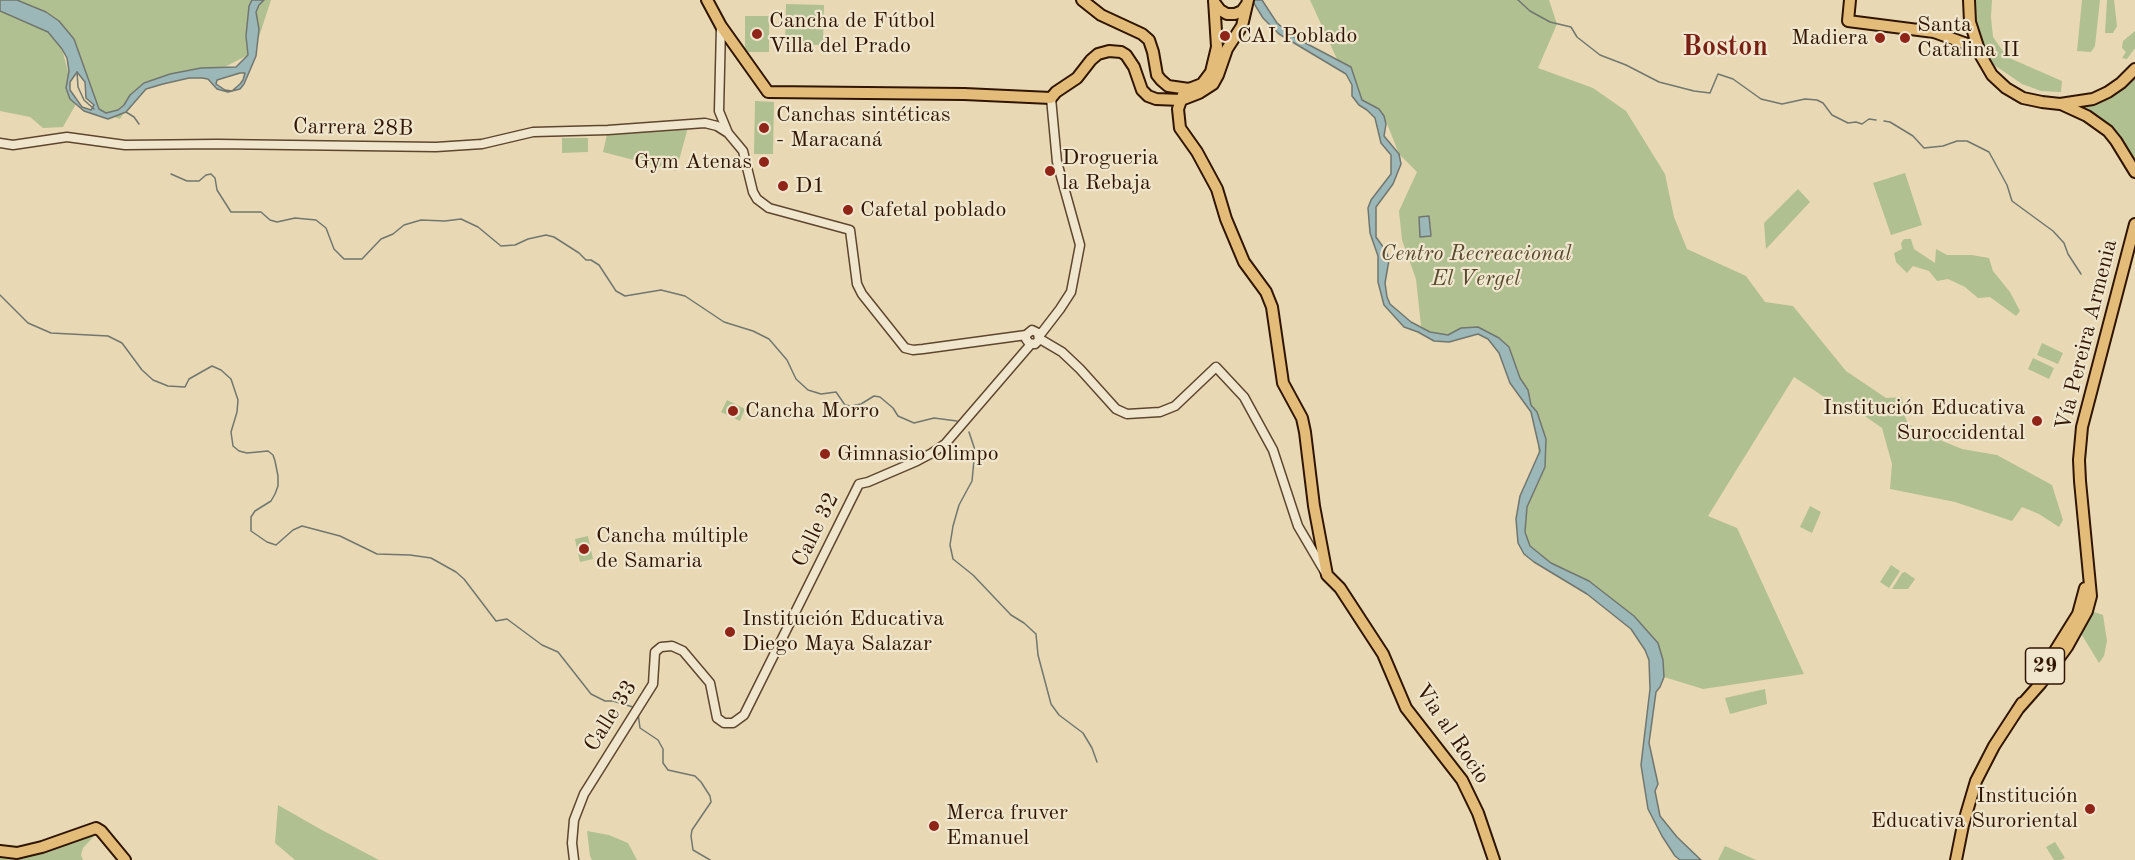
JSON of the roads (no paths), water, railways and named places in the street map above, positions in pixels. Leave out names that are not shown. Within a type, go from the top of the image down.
[{"type":"main road","points":[[707,0],[706,3],[721,26],[768,92],[964,94],[1051,98],[1077,78],[1098,54],[1108,51],[1126,55],[1134,67],[1142,90],[1148,96],[1155,99],[1181,100],[1213,84],[1227,49],[1239,32],[1247,2]]},
{"type":"main road","points":[[1082,0],[1101,15],[1142,34],[1149,40],[1154,52],[1157,75],[1161,80],[1168,86],[1189,89]]},
{"type":"main road","points":[[1850,0],[1848,21],[1934,32],[1978,48]]},
{"type":"main road","points":[[1969,0],[1970,22],[1978,48],[1990,72],[2006,88],[2023,98],[2060,104],[2085,101],[2108,92],[2135,69]]},
{"type":"main road","points":[[1214,1],[1220,10],[1227,14],[1235,14],[1242,10],[1247,2]]},
{"type":"main road","points":[[1214,1],[1217,47],[1211,72],[1202,84],[1184,92],[1178,110],[1180,128],[1201,159],[1217,189],[1226,219],[1244,262],[1266,292],[1272,307],[1283,384],[1302,418],[1305,432],[1314,506],[1327,575]]},
{"type":"main road","points":[[1216,29],[1222,21],[1227,19],[1236,22],[1239,32]]},
{"type":"main road","points":[[2060,104],[2088,116],[2108,131],[2135,172]]},
{"type":"main road","name":"Vía Pereira Armenia","points":[[1956,860],[1963,825],[1976,781],[1989,754],[2078,614],[2084,597],[2088,564],[2079,460],[2082,427],[2135,224]]},
{"type":"main road","name":"Via al Rocio","points":[[1327,575],[1340,588],[1383,654],[1406,708],[1462,780],[1473,798],[1494,860]]},
{"type":"main road","points":[[0,851],[17,853],[42,847],[96,828],[125,860]]},
{"type":"street","points":[[721,26],[719,111],[728,133],[743,151],[753,192],[757,199],[769,208],[850,230],[857,284],[862,294],[904,348],[923,349],[1011,336],[1034,339],[1062,352],[1116,409],[1127,414],[1160,412],[1175,406],[1216,367],[1244,397],[1273,450],[1298,526],[1327,575]]},
{"type":"street","points":[[1034,339],[1053,318],[1071,292],[1080,245],[1056,159],[1051,98]]},
{"type":"street","points":[[705,123],[719,111]]},
{"type":"street","name":"Carrera 28B","points":[[0,143],[13,145],[67,137],[125,145],[436,147],[482,144],[533,132],[705,123],[717,126],[728,133]]},
{"type":"street","name":"Calle 32","points":[[744,715],[859,484],[916,461],[945,444],[1034,339]]},
{"type":"street","name":"Calle 33","points":[[574,860],[572,843],[574,820],[584,794],[653,684],[655,652],[661,647],[672,646],[683,651],[710,684],[717,718],[724,723],[733,723],[744,715]]},
{"type":"water","points":[[0,0],[17,0],[46,12],[59,21],[74,39],[99,109],[106,113],[118,110],[144,83],[170,74],[201,68],[236,67],[248,55],[246,36],[249,6],[252,0],[264,0],[256,12],[259,29],[256,56],[240,89],[228,92],[217,89],[208,79],[189,78],[146,89],[126,112],[108,119],[84,111],[70,99],[66,88],[69,71],[67,58],[48,32],[0,11]],"holes":[[[77,72],[85,82],[86,98],[94,105],[91,110],[82,107],[70,90],[70,82]],[[245,73],[243,80],[232,91],[225,90],[216,84],[217,80]]]},
{"type":"water","points":[[1252,0],[1262,0],[1277,23],[1294,37],[1351,67],[1362,100],[1379,109],[1384,116],[1386,124],[1384,136],[1399,154],[1401,164],[1393,184],[1376,207],[1376,237],[1386,251],[1389,260],[1385,283],[1390,304],[1411,322],[1430,332],[1448,335],[1461,328],[1478,327],[1499,338],[1509,347],[1546,439],[1545,467],[1527,507],[1525,532],[1530,546],[1551,563],[1589,581],[1634,616],[1658,643],[1663,660],[1664,677],[1656,692],[1649,743],[1658,784],[1655,791],[1660,816],[1677,837],[1701,860],[1680,860],[1675,856],[1648,809],[1641,765],[1650,689],[1649,660],[1645,650],[1631,629],[1587,594],[1534,562],[1524,554],[1518,543],[1516,519],[1520,496],[1540,451],[1531,412],[1510,383],[1499,353],[1488,339],[1478,334],[1449,342],[1434,341],[1404,327],[1384,305],[1378,282],[1378,256],[1370,233],[1368,208],[1371,200],[1391,174],[1391,155],[1381,143],[1375,118],[1352,96],[1352,85],[1346,74],[1279,34],[1263,18]]},
{"type":"water","points":[[1429,216],[1431,236],[1420,237],[1419,217]]},
{"type":"waterway","points":[[1518,0],[1530,11],[1550,22],[1571,27],[1577,37],[1600,55],[1659,82],[1710,93],[1718,74],[1733,79],[1761,99],[1782,104],[1805,99],[1817,100],[1823,103],[1832,115],[1848,123],[1862,124],[1869,119],[1876,120]]},
{"type":"waterway","points":[[77,72],[78,87],[84,100],[94,109]]},
{"type":"waterway","points":[[126,112],[139,124]]},
{"type":"waterway","points":[[1884,121],[1890,122],[1913,136],[1924,148],[1967,141],[1989,152],[2007,185],[2012,201],[2053,231],[2064,243],[2081,274]]},
{"type":"waterway","points":[[171,174],[187,181],[199,181],[211,174],[215,178],[217,190],[231,212],[261,212],[270,220],[277,222],[295,218],[316,220],[326,228],[334,249],[344,259],[362,259],[381,239],[393,234],[404,225],[421,220],[461,219],[478,227],[501,246],[515,245],[546,235],[554,237],[586,260],[599,265],[616,291],[625,296],[661,290],[685,296],[724,322],[753,331],[769,339],[787,360],[796,379],[808,390],[821,394],[836,392],[845,405],[851,406],[861,404],[874,396],[880,397],[893,408],[898,416],[914,423],[934,418],[957,421]]},
{"type":"waterway","points":[[0,295],[28,323],[51,333],[108,336],[122,343],[142,370],[153,380],[168,386],[185,387],[189,379],[212,366],[231,379],[238,400],[231,432],[233,446],[247,453],[268,451],[273,455],[275,461],[278,476],[275,494],[271,501],[255,511],[251,517],[251,531],[267,542],[276,545],[293,530],[302,526],[340,536],[377,554],[431,558],[464,579],[496,621],[507,619],[542,645],[558,652],[591,694],[605,701],[633,707]]},
{"type":"waterway","points":[[969,432],[975,450],[972,481],[959,505],[953,526],[950,545],[953,559],[973,575],[1011,615],[1036,634],[1038,655],[1051,704],[1059,715],[1083,733],[1097,762]]},
{"type":"waterway","points":[[638,713],[640,728],[658,740],[663,749],[663,763],[668,770],[695,776],[710,796],[711,802],[692,830],[691,836],[693,850],[710,860]]},
{"type":"place","name":"Cancha de Fútbol Villa del Prado","points":[[757,34]]},
{"type":"place","name":"CAI Poblado","points":[[1225,36]]},
{"type":"place","name":"Madiera","points":[[1880,38]]},
{"type":"place","name":"Santa Catalina II","points":[[1905,38]]},
{"type":"place","name":"Canchas sintéticas - Maracaná","points":[[764,128]]},
{"type":"place","name":"Gym Atenas","points":[[764,162]]},
{"type":"place","name":"Drogueria la Rebaja","points":[[1050,171]]},
{"type":"place","name":"D1","points":[[783,186]]},
{"type":"place","name":"Cafetal poblado","points":[[848,210]]},
{"type":"place","name":"Cancha Morro","points":[[733,411]]},
{"type":"place","name":"Institución Educativa Suroccidental","points":[[2037,421]]},
{"type":"place","name":"Gimnasio Olimpo","points":[[825,454]]},
{"type":"place","name":"Cancha múltiple de Samaria","points":[[584,549]]},
{"type":"place","name":"Institución Educativa Diego Maya Salazar","points":[[730,632]]},
{"type":"place","name":"Institución Educativa Suroriental","points":[[2090,809]]},
{"type":"place","name":"Merca fruver Emanuel","points":[[934,826]]},
{"type":"district","name":"Boston","points":[[1725,48]]},
{"type":"park label","name":"Centro Recreacional El Vergel","points":[[1476,266]]}]
